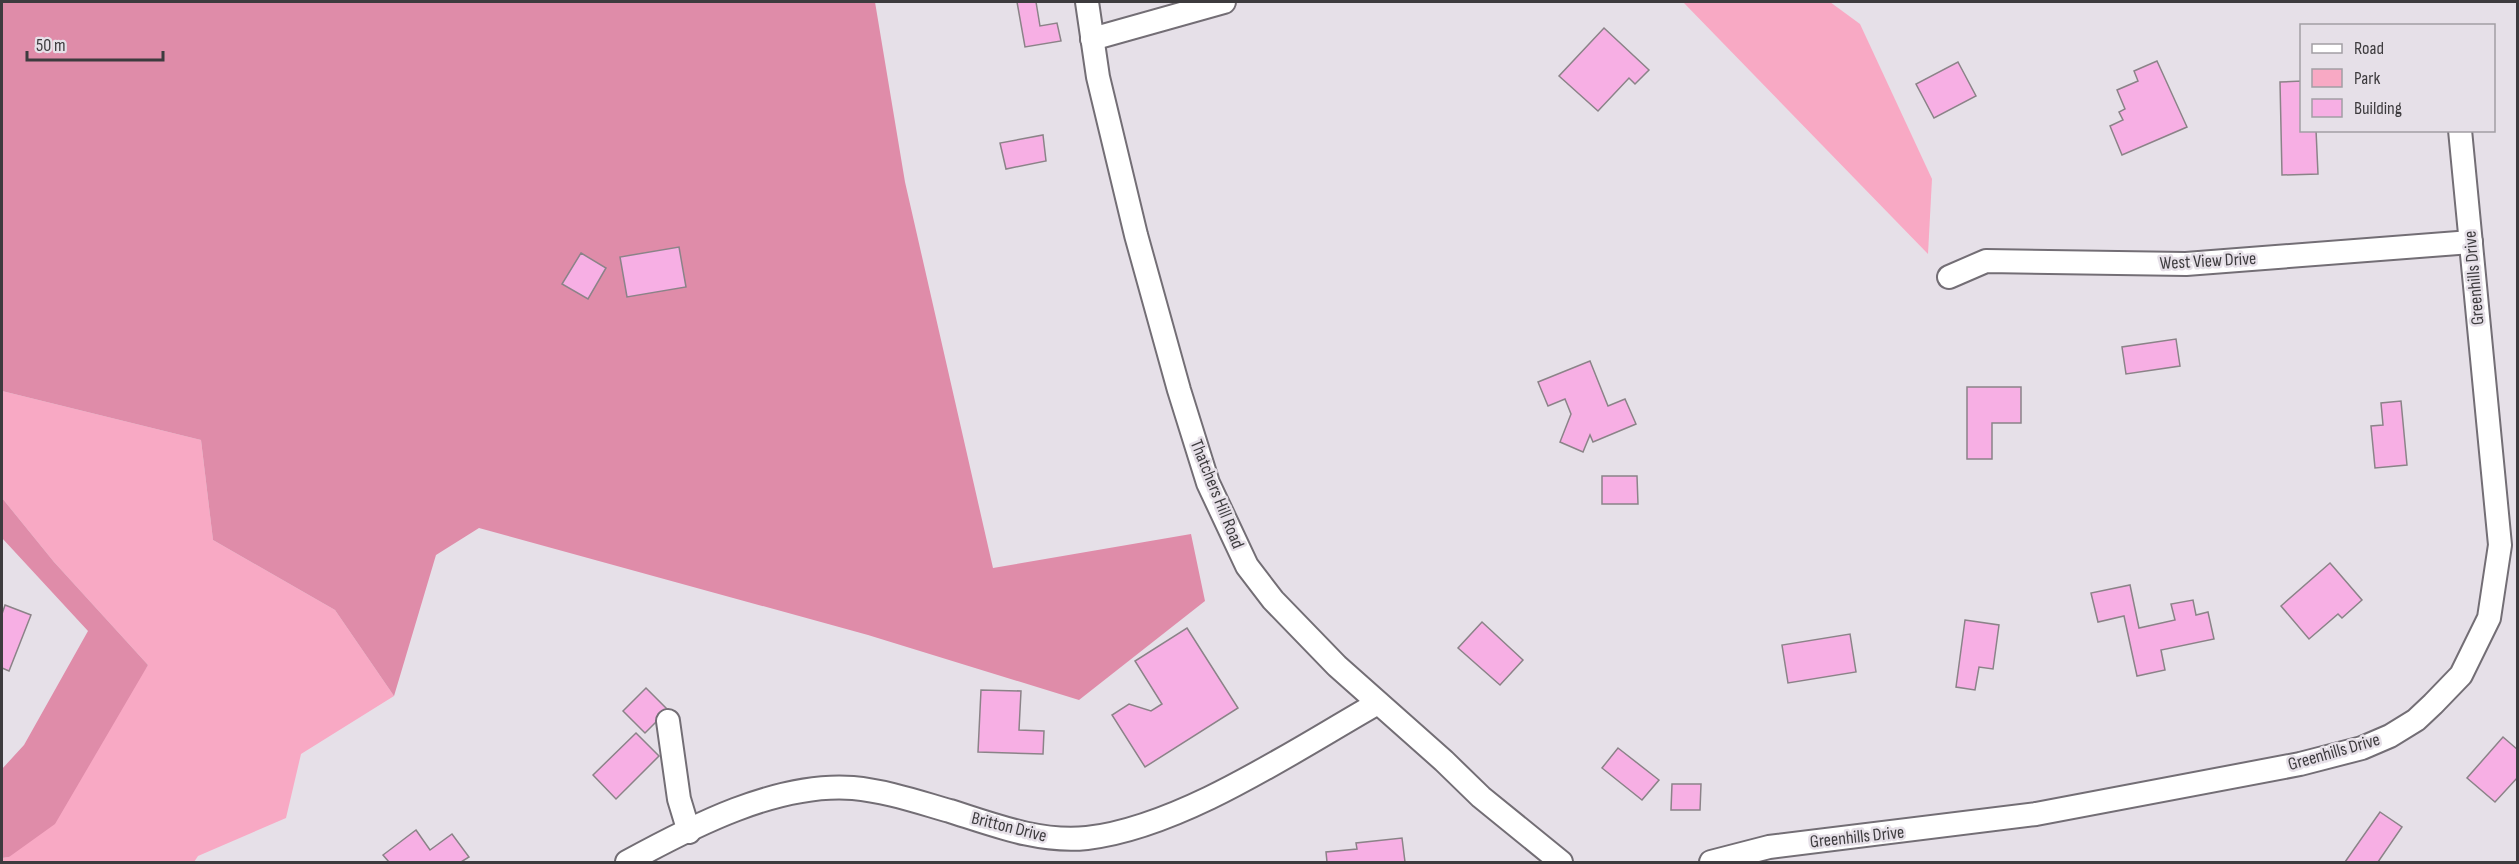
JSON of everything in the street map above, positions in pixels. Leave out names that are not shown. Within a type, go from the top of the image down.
[{"type":"street","name":"Thatchers Hill Road","points":[[1087,2],[1098,77],[1136,235],[1182,400],[1208,483],[1246,566],[1296,624],[1378,703],[1444,760],[1481,797],[1561,862]]},
{"type":"street","points":[[1092,39],[1224,2]]},
{"type":"street","name":"Greenhills Drive","points":[[1711,862],[1769,847],[2036,814],[2300,764],[2362,748],[2390,736],[2416,720],[2461,675],[2489,618],[2500,545],[2460,132]]},
{"type":"street","name":"West View Drive","points":[[1949,277],[1986,261],[2186,264],[2471,242]]},
{"type":"street","name":"Britton Drive","points":[[627,862],[747,807],[782,795],[815,789],[850,788],[883,792],[986,823],[1053,838],[1097,836],[1119,832],[1188,807],[1255,773],[1378,703]]},
{"type":"street","points":[[668,721],[679,799],[689,832]]},
{"type":"green space","points":[[1683,2],[1830,2],[1860,24],[1932,179],[1928,254]]},
{"type":"green space","points":[[2,391],[201,440],[213,540],[335,610],[394,696],[301,754],[286,818],[198,856],[194,862],[2,862],[2,858],[9,857],[148,665],[54,562],[2,498]]},
{"type":"shaded area","points":[[2,2],[875,2],[905,182],[993,568],[1191,534],[1205,601],[1079,700],[868,635],[479,528],[436,555],[394,696],[335,610],[213,540],[201,440],[2,391]]},
{"type":"shaded area","points":[[2,498],[54,562],[148,665],[55,824],[9,857],[2,858],[2,769],[24,745],[88,631],[2,538]]},
{"type":"building","points":[[1017,2],[1036,2],[1040,26],[1057,23],[1061,41],[1025,47]]},
{"type":"building","points":[[1604,28],[1649,70],[1635,84],[1629,78],[1598,111],[1559,76]]},
{"type":"building","points":[[2157,61],[2187,127],[2122,155],[2110,126],[2123,120],[2119,112],[2125,109],[2117,90],[2138,81],[2134,71]]},
{"type":"building","points":[[1958,62],[1976,96],[1934,118],[1916,84]]},
{"type":"building","points":[[2300,81],[2300,132],[2316,132],[2318,174],[2282,175],[2280,82]]},
{"type":"building","points":[[1043,135],[1046,161],[1006,169],[1000,143]]},
{"type":"building","points":[[679,247],[686,287],[627,297],[620,257]]},
{"type":"building","points":[[581,253],[606,268],[588,299],[562,284]]},
{"type":"building","points":[[2176,339],[2180,366],[2126,374],[2122,347]]},
{"type":"building","points":[[1590,361],[1608,406],[1625,399],[1636,424],[1593,442],[1590,435],[1583,452],[1560,442],[1571,414],[1565,399],[1548,406],[1538,382]]},
{"type":"building","points":[[1967,387],[2021,387],[2021,423],[1992,423],[1992,459],[1967,459]]},
{"type":"building","points":[[2401,401],[2407,465],[2375,468],[2371,426],[2383,425],[2381,403]]},
{"type":"building","points":[[1602,476],[1637,476],[1638,504],[1602,504]]},
{"type":"building","points":[[2330,563],[2362,600],[2342,618],[2338,614],[2309,639],[2281,606]]},
{"type":"building","points":[[2130,585],[2139,628],[2175,620],[2171,604],[2193,600],[2196,615],[2208,612],[2214,639],[2161,650],[2165,670],[2137,676],[2124,616],[2098,622],[2091,593]]},
{"type":"building","points":[[5,605],[31,615],[9,671],[2,668],[2,614]]},
{"type":"building","points":[[1965,620],[1999,625],[1993,669],[1979,667],[1975,690],[1956,687]]},
{"type":"building","points":[[1482,622],[1523,660],[1500,685],[1458,648]]},
{"type":"building","points":[[1187,628],[1238,708],[1145,767],[1112,715],[1129,704],[1151,711],[1162,704],[1135,661]]},
{"type":"building","points":[[1850,634],[1856,672],[1788,683],[1782,645]]},
{"type":"building","points":[[646,688],[668,710],[645,733],[623,711]]},
{"type":"building","points":[[981,690],[1021,691],[1019,730],[1044,731],[1043,754],[978,752]]},
{"type":"building","points":[[636,733],[659,756],[616,799],[593,775]]},
{"type":"building","points":[[2503,737],[2518,750],[2518,777],[2495,802],[2467,778]]},
{"type":"building","points":[[1618,748],[1659,780],[1642,800],[1602,768]]},
{"type":"building","points":[[1672,784],[1701,784],[1700,810],[1671,810]]},
{"type":"building","points":[[2380,812],[2402,827],[2378,862],[2345,862]]},
{"type":"building","points":[[416,830],[430,850],[452,834],[469,857],[461,862],[389,862],[383,855]]},
{"type":"building","points":[[1402,838],[1405,862],[1327,862],[1326,852],[1357,849],[1356,843]]}]
